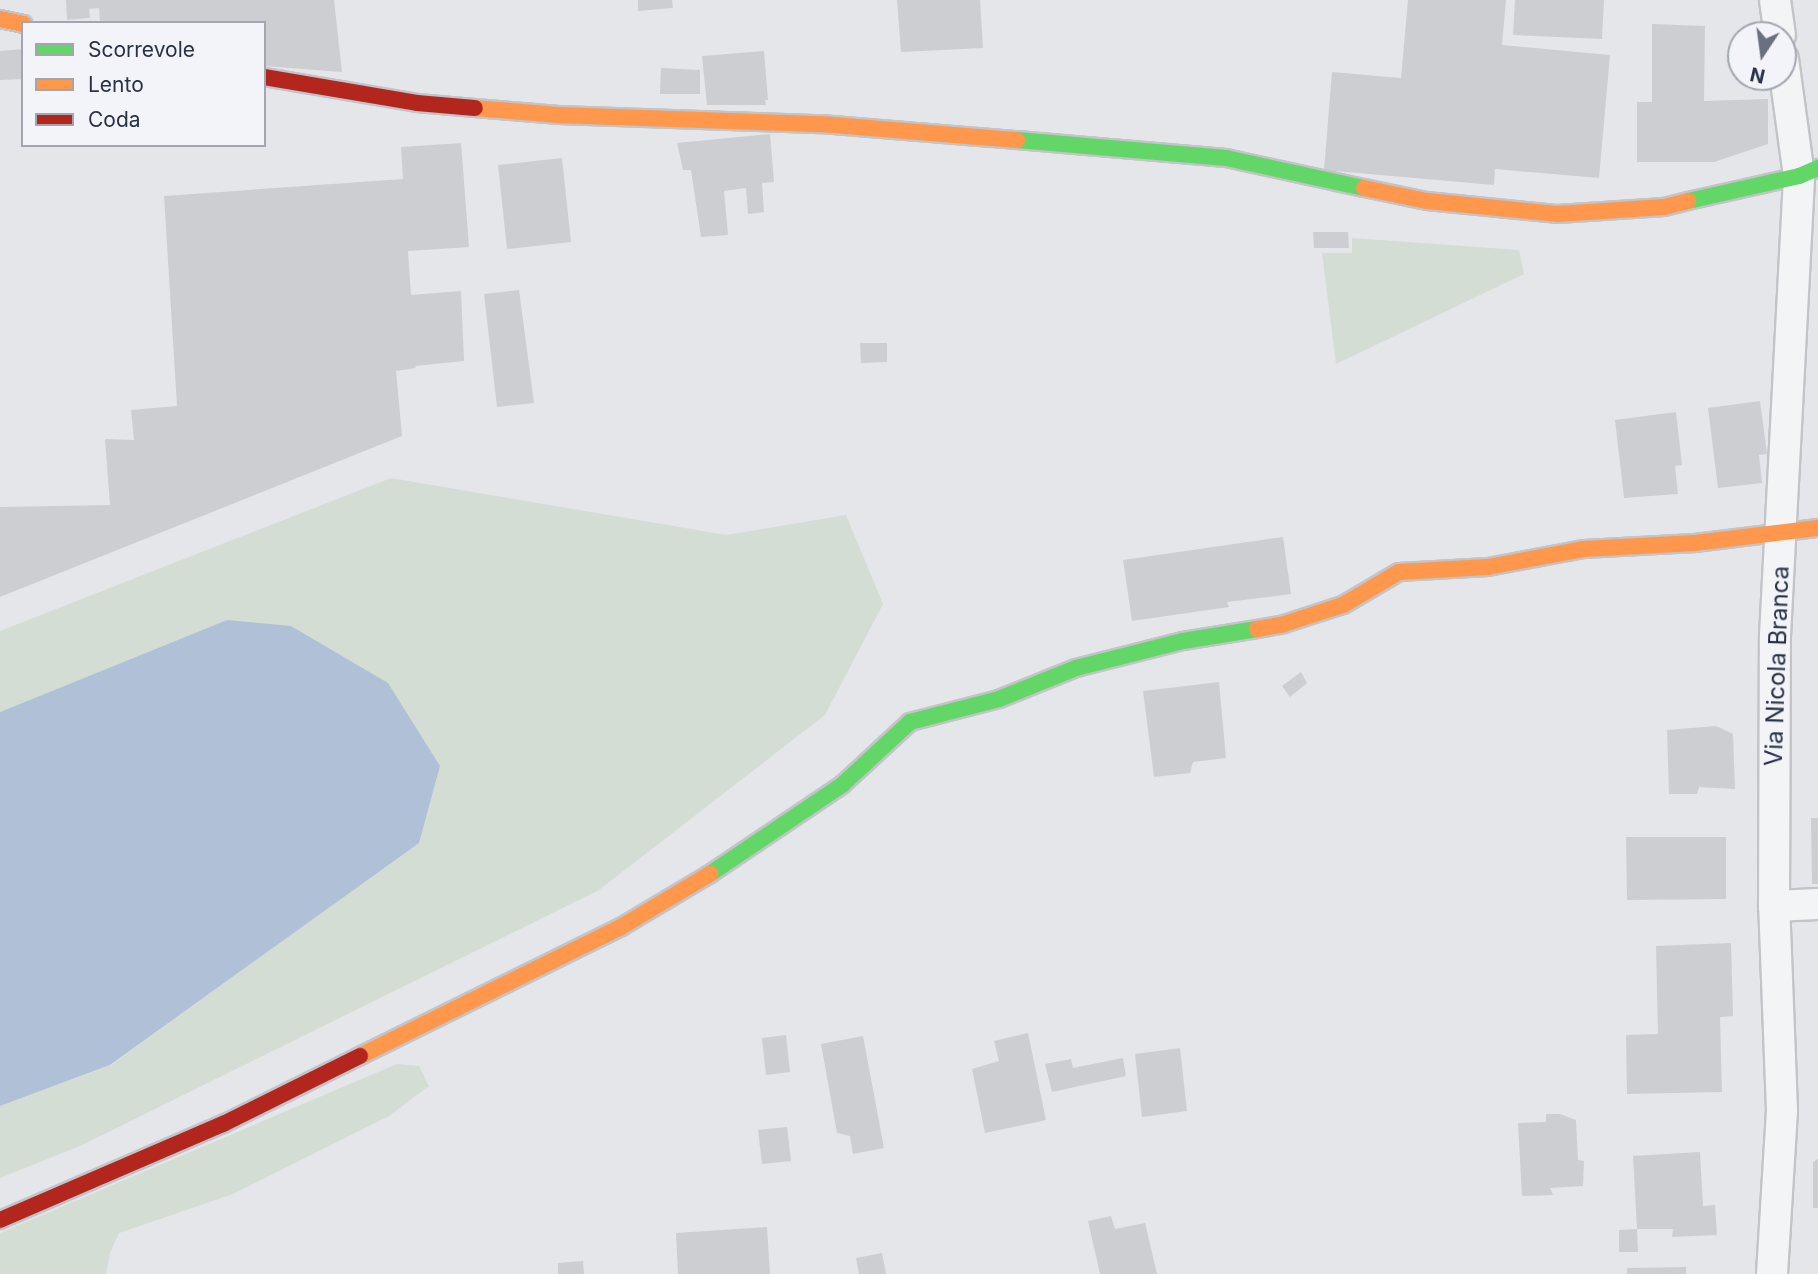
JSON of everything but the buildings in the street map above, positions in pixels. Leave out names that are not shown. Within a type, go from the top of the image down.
[{"type":"street","points":[[1775,0],[1778,21]]},
{"type":"street","points":[[0,19],[21,24]]},
{"type":"street","points":[[266,77],[417,103],[559,115],[821,124],[1226,158],[1427,201],[1558,214],[1664,207],[1808,172]]},
{"type":"street","name":"Via Nicola Branca","points":[[1772,1274],[1782,1110],[1774,906],[1775,636],[1808,172],[1790,91]]},
{"type":"street","points":[[0,1220],[223,1124],[621,927],[738,857],[842,785],[910,722],[999,699],[1076,668],[1183,640],[1284,624],[1343,605],[1399,572],[1488,567],[1584,549],[1695,543],[1782,530],[1818,528]]},
{"type":"street","points":[[1774,906],[1818,904]]},
{"type":"shaded area","points":[[1352,238],[1519,250],[1524,274],[1336,364],[1322,253],[1352,253]]},
{"type":"shaded area","points":[[391,478],[726,535],[846,515],[883,604],[825,715],[599,890],[80,1146],[0,1178],[0,1106],[111,1065],[418,843],[440,766],[227,620],[0,712],[0,631]]},
{"type":"shaded area","points":[[397,1064],[419,1066],[429,1086],[389,1116],[233,1194],[119,1233],[110,1253],[106,1274],[0,1274],[0,1233]]},
{"type":"water","points":[[227,620],[291,626],[388,683],[440,766],[419,843],[110,1065],[0,1106],[0,712]]},
{"type":"traffic: fast","points":[[1017,140],[1226,158],[1364,188]]},
{"type":"traffic: fast","points":[[1688,201],[1799,176],[1818,168]]},
{"type":"traffic: fast","points":[[710,874],[842,785],[910,722],[999,699],[1076,668],[1183,641],[1257,629]]},
{"type":"traffic: slow","points":[[0,19],[21,24]]},
{"type":"traffic: slow","points":[[475,108],[559,115],[821,124],[1017,140]]},
{"type":"traffic: slow","points":[[1364,188],[1427,201],[1558,214],[1664,207],[1688,201]]},
{"type":"traffic: slow","points":[[1257,629],[1284,624],[1343,605],[1399,572],[1488,567],[1584,549],[1695,543],[1818,528]]},
{"type":"traffic: slow","points":[[360,1056],[621,927],[710,874]]},
{"type":"traffic: jam","points":[[266,77],[417,103],[475,108]]},
{"type":"traffic: jam","points":[[0,1220],[223,1124],[360,1056]]}]
